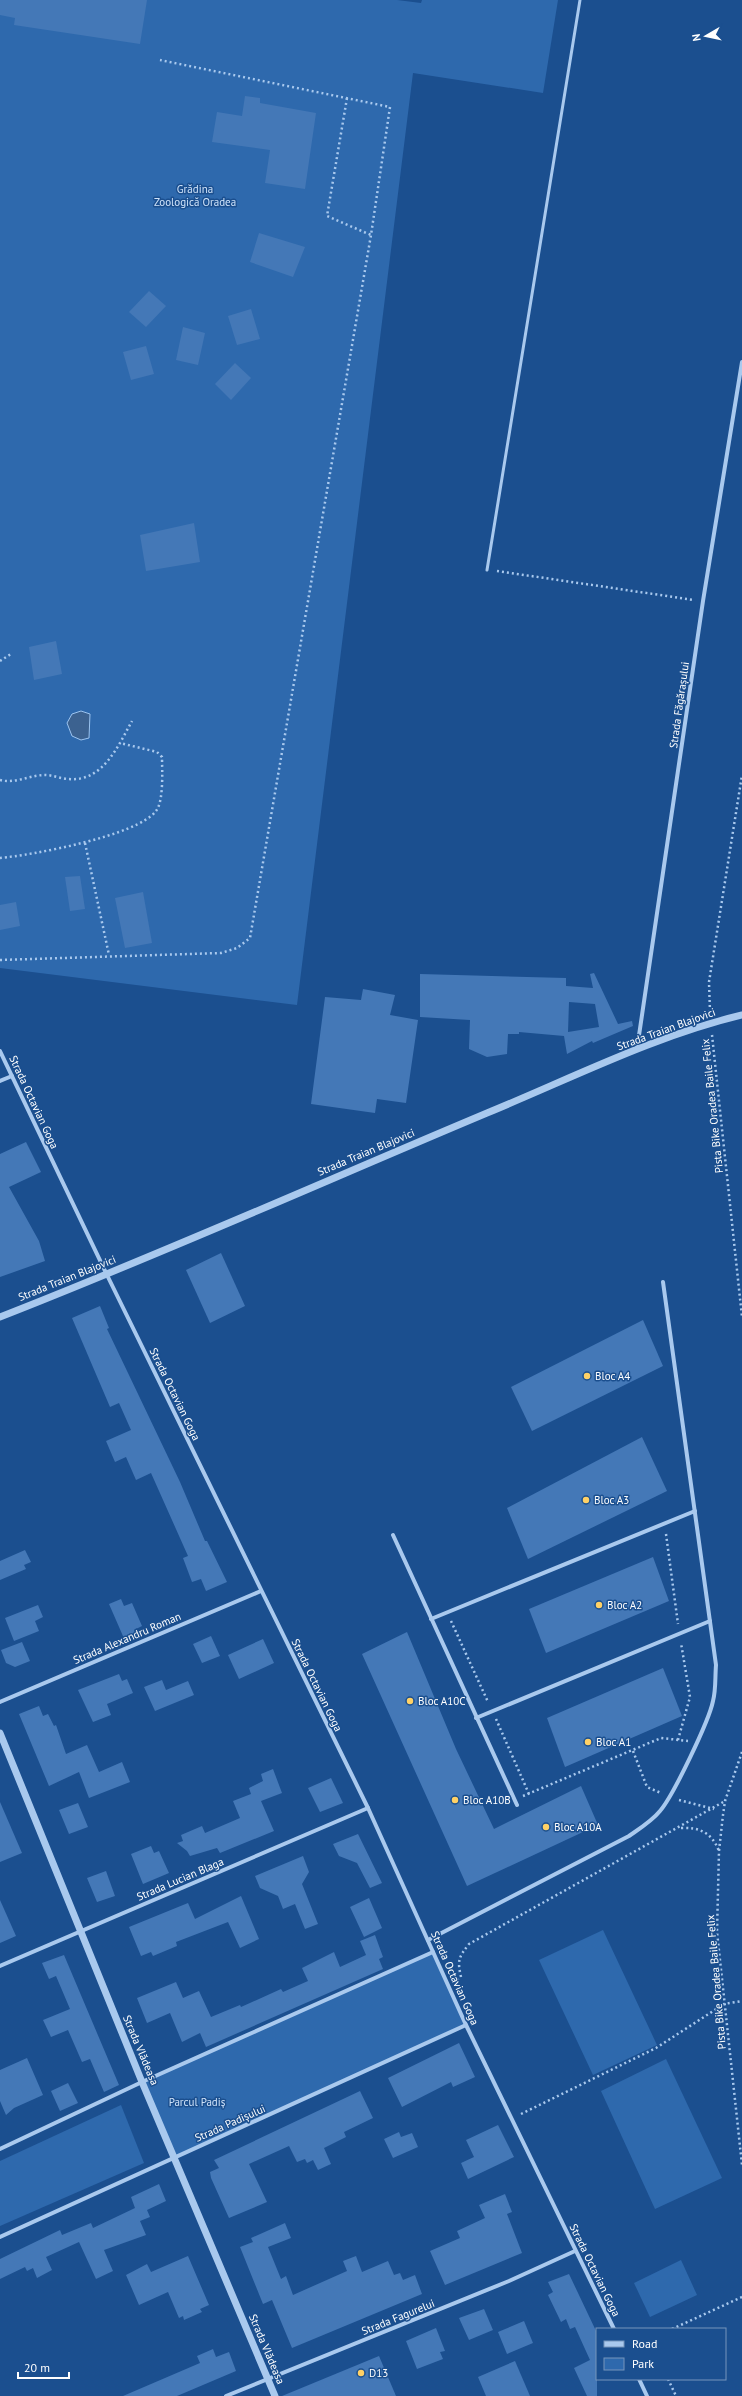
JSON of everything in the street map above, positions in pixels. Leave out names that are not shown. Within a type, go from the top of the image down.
[{"type":"street","name":"Strada Făgărașului","points":[[637,1051],[703,602],[742,362]]},
{"type":"street","name":"Strada Traian Blajovici","points":[[0,1316],[107,1275],[260,1208],[637,1051],[710,1022],[742,1015]]},
{"type":"street","name":"Strada Octavian Goga","points":[[0,1050],[107,1275],[368,1808],[466,2025],[614,2328]]},
{"type":"street","points":[[0,1081],[12,1076]]},
{"type":"street","points":[[428,1940],[634,1832],[660,1812],[696,1742],[714,1700],[716,1665],[663,1282]]},
{"type":"street","points":[[431,1619],[695,1511]]},
{"type":"street","points":[[393,1535],[517,1805]]},
{"type":"street","name":"Strada Alexandru Roman","points":[[0,1702],[261,1591]]},
{"type":"street","points":[[476,1718],[710,1621]]},
{"type":"street","name":"Strada Vlădeasa","points":[[0,1733],[142,2082],[275,2396]]},
{"type":"street","name":"Strada Lucian Blaga","points":[[0,1966],[368,1808]]},
{"type":"street","points":[[0,2149],[142,2082],[433,1952]]},
{"type":"street","name":"Strada Padișului","points":[[0,2237],[466,2025]]},
{"type":"street","name":"Strada Fagurelui","points":[[226,2396],[509,2281],[575,2251]]},
{"type":"street","points":[[639,2380],[647,2396]]},
{"type":"lane","points":[[487,570],[580,0]]},
{"type":"path","points":[[0,960],[109,955],[222,953],[237,948],[250,938],[371,235],[390,107],[160,60]]},
{"type":"path","points":[[347,98],[328,216],[371,235]]},
{"type":"path","points":[[487,570],[703,602]]},
{"type":"path","points":[[0,660],[11,654]]},
{"type":"path","points":[[0,780],[7,782],[46,775],[70,780],[86,777],[99,772],[120,743],[132,721]]},
{"type":"path","points":[[0,858],[85,843],[147,820],[157,810],[161,794],[162,757],[158,752],[120,743]]},
{"type":"path","name":"Pista Bike Oradea Baile Felix","points":[[742,775],[709,982],[710,1022],[742,1316]]},
{"type":"path","points":[[85,843],[109,955]]},
{"type":"path","points":[[515,1800],[661,1738],[696,1742]]},
{"type":"path","name":"Pista Bike Oradea Baile Felix","points":[[742,1752],[725,1801],[719,1851],[717,1932],[742,2164]]},
{"type":"path","points":[[461,1977],[458,1964],[461,1954],[470,1944],[680,1828],[725,1801]]},
{"type":"path","points":[[680,1828],[693,1829],[707,1833],[713,1839],[719,1851]]},
{"type":"path","points":[[511,2118],[656,2048],[724,2004],[742,2001]]},
{"type":"path","points":[[674,2328],[742,2297]]},
{"type":"path","points":[[668,2380],[676,2396]]},
{"type":"green space","name":"Grădina Zoologică Oradea","points":[[0,0],[397,0],[421,3],[422,0],[558,0],[543,93],[413,73],[297,1005],[0,968]]},
{"type":"green space","points":[[603,1930],[657,2045],[593,2075],[539,1960]]},
{"type":"green space","name":"Parcul Padiș","points":[[433,1952],[466,2025],[174,2158],[142,2082]]},
{"type":"green space","points":[[666,2059],[722,2178],[655,2209],[601,2091]]},
{"type":"green space","points":[[121,2105],[144,2163],[0,2226],[0,2161]]},
{"type":"green space","points":[[681,2260],[697,2295],[650,2317],[634,2283]]},
{"type":"shaded area","points":[[81,711],[90,714],[89,738],[81,740],[72,736],[67,723],[72,714]]},
{"type":"building","points":[[0,0],[147,0],[140,44],[14,25],[15,18],[0,15]]},
{"type":"building","points":[[245,96],[260,98],[260,103],[316,113],[305,189],[265,183],[270,150],[212,142],[217,112],[242,116]]},
{"type":"building","points":[[259,233],[305,247],[293,277],[250,262]]},
{"type":"building","points":[[149,291],[166,306],[146,327],[129,312]]},
{"type":"building","points":[[251,309],[260,339],[237,345],[228,316]]},
{"type":"building","points":[[183,327],[205,333],[198,365],[176,360]]},
{"type":"building","points":[[146,346],[154,374],[131,380],[123,352]]},
{"type":"building","points":[[235,363],[251,378],[231,400],[215,384]]},
{"type":"building","points":[[194,523],[200,562],[146,571],[140,535]]},
{"type":"building","points":[[56,641],[62,674],[34,680],[29,647]]},
{"type":"building","points":[[80,876],[85,909],[70,911],[65,877]]},
{"type":"building","points":[[143,892],[152,943],[125,948],[115,898]]},
{"type":"building","points":[[16,902],[20,926],[0,930],[0,905]]},
{"type":"building","points":[[594,973],[618,1024],[632,1021],[633,1026],[593,1043],[592,1041],[567,1054],[564,1036],[519,1032],[519,1034],[508,1034],[507,1054],[487,1057],[469,1049],[470,1020],[420,1017],[420,974],[566,978],[566,986],[593,988],[590,974]],"holes":[[[569,1002],[595,1004],[599,1027],[568,1032]]]},
{"type":"building","points":[[363,989],[395,995],[390,1015],[418,1020],[406,1103],[377,1099],[375,1113],[311,1104],[325,997],[361,1000]]},
{"type":"building","points":[[26,1142],[41,1172],[9,1187],[39,1241],[45,1261],[0,1277],[0,1154]]},
{"type":"building","points":[[221,1253],[245,1306],[210,1323],[186,1270]]},
{"type":"building","points":[[100,1306],[109,1328],[107,1329],[180,1482],[205,1541],[207,1541],[227,1582],[206,1591],[201,1579],[192,1582],[183,1558],[188,1556],[151,1473],[136,1480],[126,1457],[115,1462],[106,1441],[131,1430],[119,1403],[110,1407],[72,1318]]},
{"type":"building","name":"Bloc A4","points":[[643,1320],[663,1366],[532,1431],[511,1387]]},
{"type":"building","name":"Bloc A3","points":[[642,1437],[667,1491],[528,1559],[507,1508]]},
{"type":"building","points":[[25,1550],[31,1562],[24,1565],[26,1569],[0,1580],[0,1561]]},
{"type":"building","name":"Bloc A2","points":[[653,1557],[669,1601],[546,1653],[529,1609]]},
{"type":"building","points":[[121,1599],[124,1606],[132,1603],[142,1626],[134,1630],[137,1638],[126,1643],[109,1604]]},
{"type":"building","points":[[38,1605],[43,1617],[35,1621],[39,1631],[14,1641],[5,1618]]},
{"type":"building","points":[[407,1632],[456,1749],[494,1829],[581,1786],[598,1825],[467,1886],[362,1654]]},
{"type":"building","points":[[211,1636],[220,1656],[202,1663],[193,1644]]},
{"type":"building","points":[[263,1639],[274,1663],[239,1679],[228,1655]]},
{"type":"building","points":[[22,1642],[30,1661],[15,1667],[6,1663],[1,1650]]},
{"type":"building","name":"Bloc A1","points":[[663,1668],[682,1716],[565,1767],[547,1718]]},
{"type":"building","points":[[119,1674],[122,1681],[127,1679],[133,1693],[107,1704],[111,1715],[93,1722],[78,1690]]},
{"type":"building","points":[[162,1680],[166,1690],[188,1681],[194,1695],[155,1711],[144,1687]]},
{"type":"building","points":[[39,1706],[43,1716],[48,1714],[54,1726],[56,1725],[66,1754],[87,1745],[99,1772],[122,1762],[130,1782],[89,1798],[79,1772],[49,1786],[19,1714]]},
{"type":"building","points":[[273,1769],[282,1793],[261,1801],[274,1831],[220,1853],[217,1848],[190,1856],[187,1851],[177,1843],[183,1841],[181,1835],[202,1826],[205,1833],[240,1818],[233,1801],[251,1794],[249,1788],[263,1781],[261,1774]]},
{"type":"building","points":[[331,1778],[343,1803],[320,1812],[308,1788]]},
{"type":"building","points":[[0,1802],[22,1853],[0,1862]]},
{"type":"building","points":[[78,1803],[88,1827],[69,1834],[59,1810]]},
{"type":"building","points":[[358,1834],[382,1883],[370,1888],[357,1863],[339,1856],[333,1844]]},
{"type":"building","points":[[151,1846],[154,1853],[159,1851],[169,1873],[143,1884],[131,1854]]},
{"type":"building","points":[[303,1856],[309,1872],[302,1884],[318,1924],[305,1929],[295,1904],[283,1909],[278,1896],[260,1888],[255,1876]]},
{"type":"building","points":[[106,1871],[115,1896],[97,1902],[87,1878]]},
{"type":"building","points":[[241,1896],[259,1939],[240,1948],[228,1922],[176,1942],[177,1946],[153,1956],[151,1952],[141,1956],[129,1927],[188,1903],[195,1919]]},
{"type":"building","points":[[369,1898],[382,1928],[364,1937],[350,1907]]},
{"type":"building","points":[[0,1900],[16,1936],[0,1943]]},
{"type":"building","points":[[375,1935],[383,1957],[379,1959],[383,1969],[206,2047],[200,2033],[182,2042],[170,2013],[147,2023],[137,1998],[176,1982],[183,1998],[199,1991],[211,2017],[240,2005],[241,2007],[281,1989],[283,1992],[308,1981],[302,1968],[334,1952],[340,1967],[366,1955],[360,1941]]},
{"type":"building","points":[[64,1955],[119,2085],[104,2092],[90,2059],[82,2062],[68,2030],[51,2037],[43,2020],[70,2009],[56,1976],[49,1979],[42,1963]]},
{"type":"building","points":[[459,2043],[475,2077],[453,2087],[451,2082],[402,2107],[388,2078]]},
{"type":"building","points":[[27,2058],[43,2095],[14,2108],[6,2115],[0,2101],[0,2070]]},
{"type":"building","points":[[68,2083],[78,2103],[60,2111],[51,2091]]},
{"type":"building","points":[[360,2091],[373,2118],[344,2132],[346,2137],[324,2148],[331,2164],[318,2170],[313,2160],[307,2163],[305,2159],[297,2162],[289,2146],[249,2164],[267,2202],[229,2218],[211,2178],[210,2172],[219,2168],[214,2160]]},
{"type":"building","points":[[498,2125],[514,2157],[468,2179],[461,2163],[474,2157],[466,2140]]},
{"type":"building","points":[[399,2132],[401,2137],[412,2133],[418,2147],[393,2158],[384,2139]]},
{"type":"building","points":[[159,2184],[166,2201],[147,2210],[150,2217],[140,2221],[146,2235],[104,2250],[113,2271],[96,2279],[79,2242],[46,2257],[52,2270],[37,2278],[33,2268],[27,2271],[25,2267],[0,2279],[0,2259],[60,2230],[62,2235],[91,2223],[93,2228],[135,2208],[131,2197]]},
{"type":"building","points":[[505,2194],[512,2212],[507,2214],[522,2253],[445,2285],[430,2251],[460,2238],[457,2231],[485,2218],[479,2205]]},
{"type":"building","points":[[285,2223],[291,2238],[268,2247],[281,2279],[286,2276],[293,2295],[347,2271],[343,2261],[356,2256],[362,2272],[388,2261],[394,2275],[400,2273],[403,2280],[415,2275],[422,2294],[292,2348],[272,2300],[263,2304],[240,2247],[253,2242],[251,2238]]},
{"type":"building","points":[[188,2256],[209,2305],[200,2309],[202,2312],[184,2320],[183,2316],[179,2318],[168,2292],[139,2305],[126,2275],[147,2264],[151,2272]]},
{"type":"building","points":[[569,2274],[596,2331],[597,2396],[587,2396],[574,2368],[590,2360],[575,2327],[570,2329],[566,2319],[561,2322],[548,2295],[553,2292],[548,2282]]},
{"type":"building","points":[[484,2309],[493,2330],[469,2340],[459,2318]]},
{"type":"building","points":[[524,2321],[533,2343],[507,2354],[498,2332]]},
{"type":"building","points":[[436,2328],[445,2351],[440,2352],[443,2359],[417,2369],[406,2341]]},
{"type":"building","points":[[213,2349],[216,2357],[229,2352],[236,2371],[177,2396],[123,2396],[200,2363],[197,2356]]},
{"type":"building","name":"D13","points":[[379,2356],[396,2396],[282,2396]]},
{"type":"building","points":[[515,2361],[530,2396],[486,2396],[478,2377]]},
{"type":"place","name":"Bloc A4","points":[[587,1376]]},
{"type":"place","name":"Bloc A3","points":[[586,1500]]},
{"type":"place","name":"Bloc A2","points":[[599,1605]]},
{"type":"place","name":"Bloc A10C","points":[[410,1701]]},
{"type":"place","name":"Bloc A1","points":[[588,1742]]},
{"type":"place","name":"Bloc A10B","points":[[455,1800]]},
{"type":"place","name":"Bloc A10A","points":[[546,1827]]},
{"type":"place","name":"D13","points":[[361,2373]]}]
